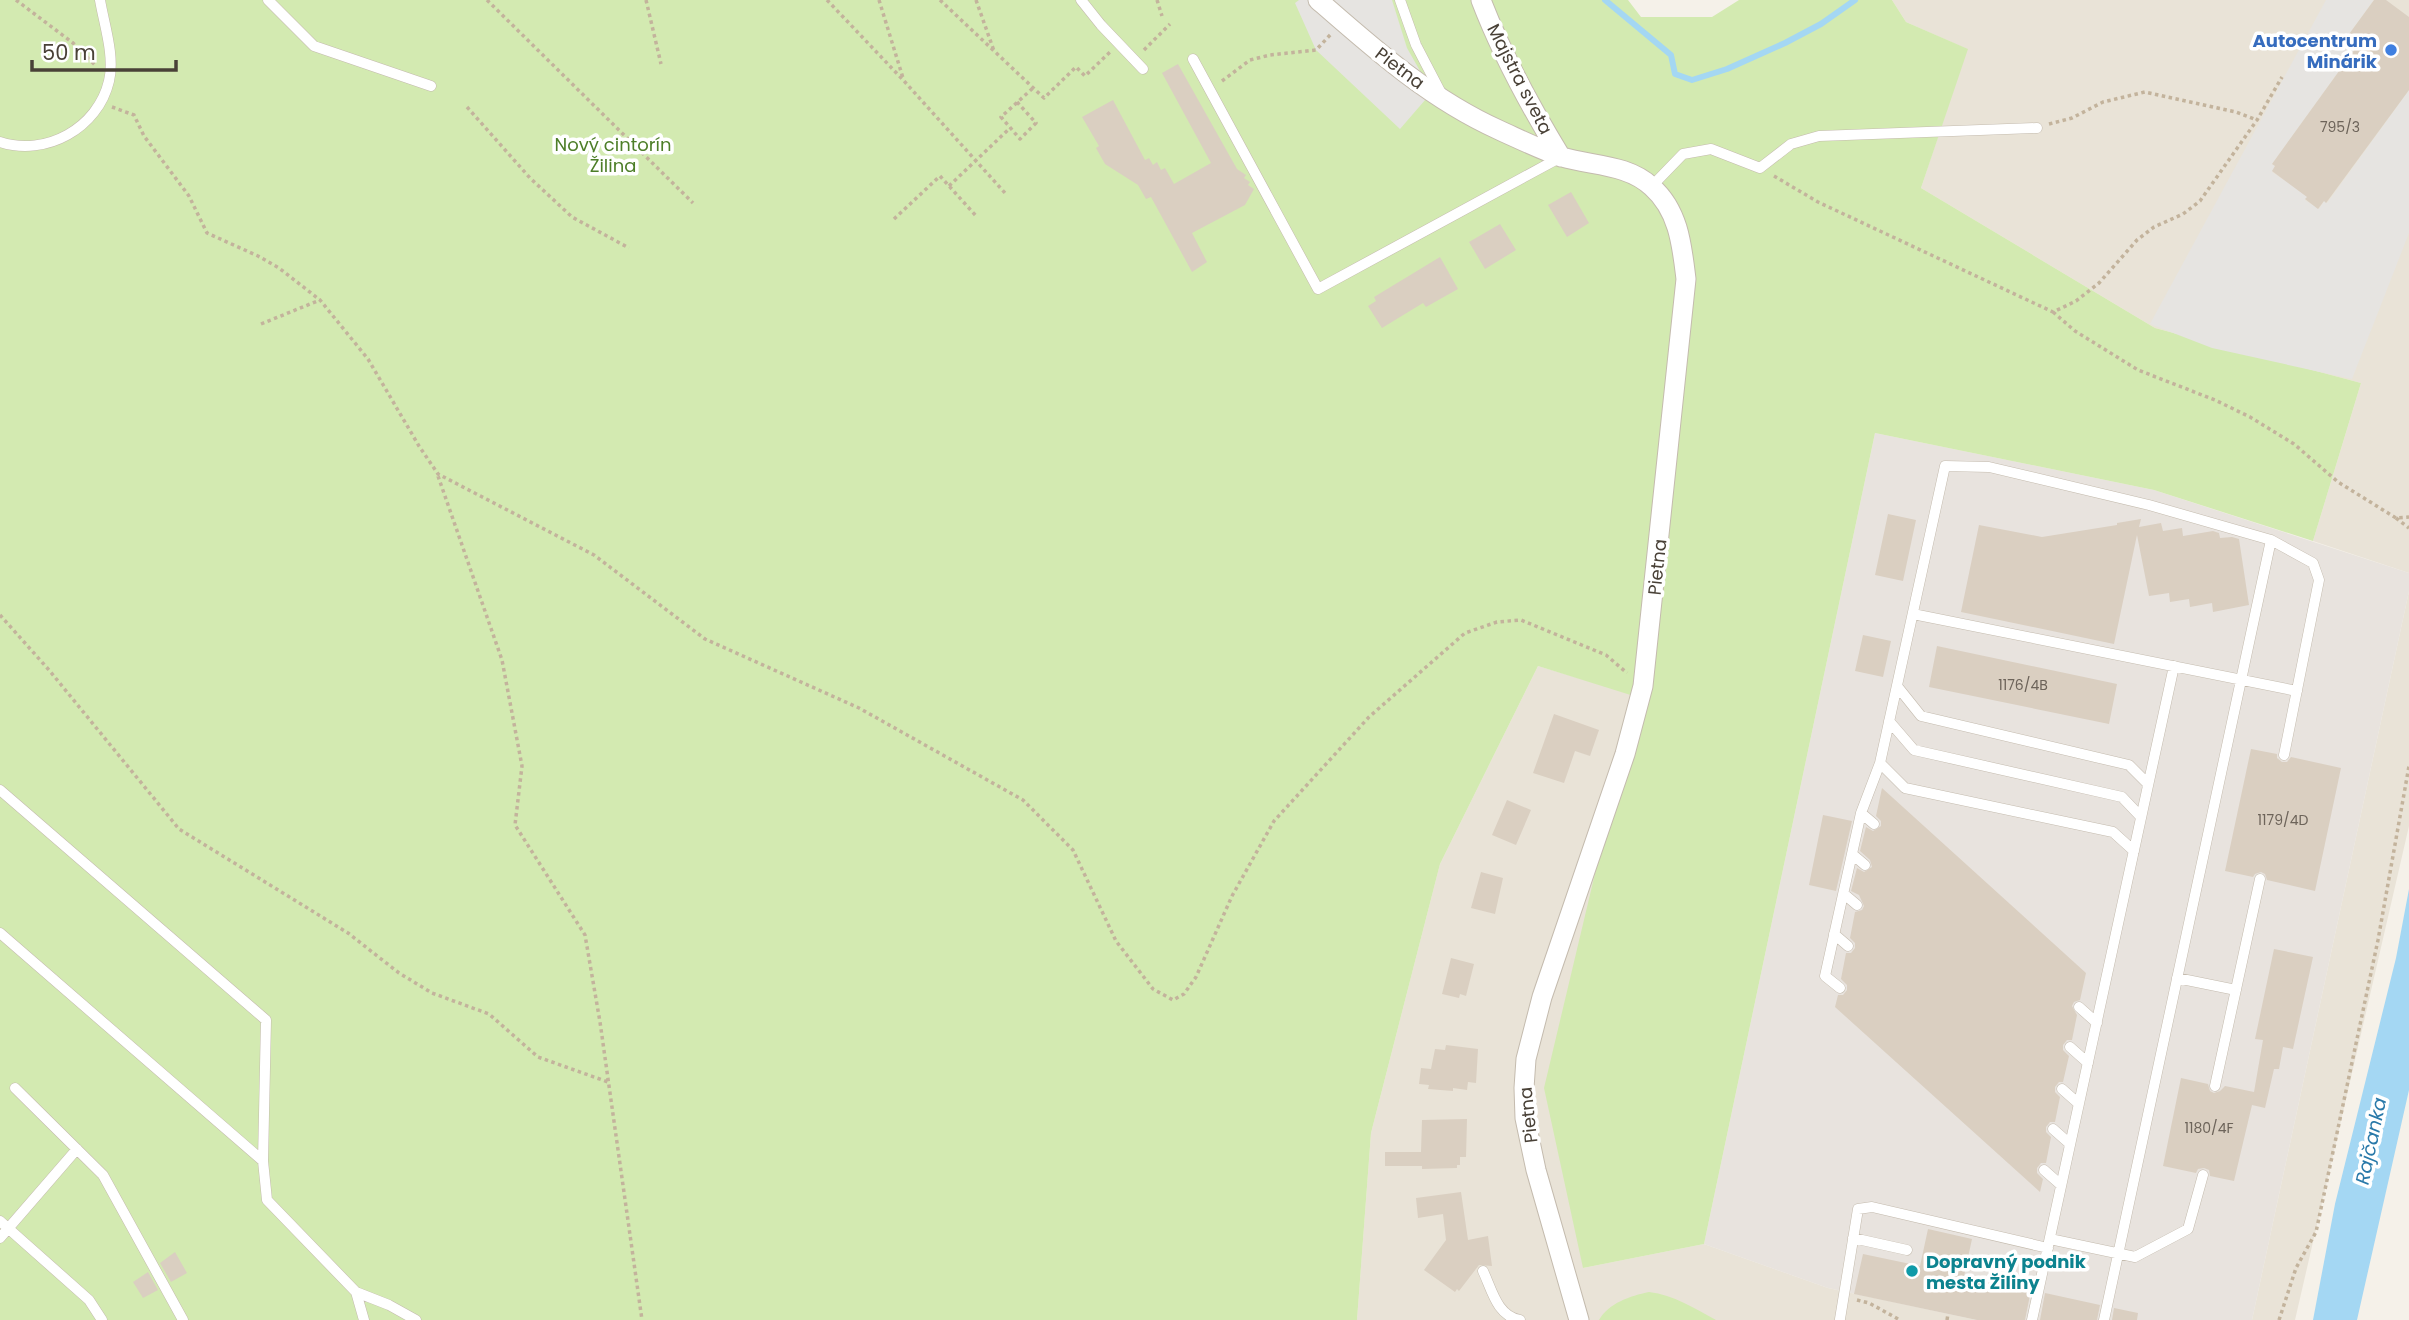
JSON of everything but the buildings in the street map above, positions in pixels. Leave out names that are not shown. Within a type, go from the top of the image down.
[{"type":"street","name":"Pietna","points":[[1318,0],[1407,75],[1496,129],[1561,157],[1628,171],[1651,186],[1664,201],[1679,230],[1686,279],[1643,686],[1625,754],[1542,997],[1526,1059],[1525,1118],[1536,1170],[1579,1320]]},
{"type":"street","name":"Majstra sveta","points":[[1481,0],[1496,39],[1530,106],[1561,157]]},
{"type":"lane","points":[[0,142],[38,146],[68,136],[89,120],[110,79],[109,53],[100,0]]},
{"type":"lane","points":[[268,0],[314,46],[431,86]]},
{"type":"lane","points":[[1081,0],[1143,69]]},
{"type":"lane","points":[[1400,0],[1416,46],[1444,99]]},
{"type":"lane","points":[[1193,59],[1318,289],[1561,157]]},
{"type":"lane","points":[[1651,186],[1684,154],[1711,149],[1760,168],[1791,144],[1819,136],[2037,128]]},
{"type":"lane","points":[[1840,988],[1825,976],[1861,813],[1880,763],[1945,466],[1989,467],[2149,505],[2271,540],[2313,563],[2319,580],[2284,755]]},
{"type":"lane","points":[[2105,1320],[2271,540]]},
{"type":"lane","points":[[1913,614],[2297,691]]},
{"type":"lane","points":[[2032,1320],[2174,666]]},
{"type":"lane","points":[[1897,686],[1921,716],[2129,765],[2148,785]]},
{"type":"lane","points":[[1889,722],[1914,750],[2122,797],[2141,817]]},
{"type":"lane","points":[[1880,763],[1905,788],[2113,832],[2134,851]]},
{"type":"lane","points":[[0,790],[267,1020],[263,1161],[267,1200],[356,1292],[389,1305],[416,1320]]},
{"type":"lane","points":[[1861,813],[1874,824]]},
{"type":"lane","points":[[1852,854],[1865,865]]},
{"type":"lane","points":[[2215,1086],[2260,879]]},
{"type":"lane","points":[[1844,894],[1857,905]]},
{"type":"lane","points":[[0,933],[263,1161]]},
{"type":"lane","points":[[1834,934],[1848,947]]},
{"type":"lane","points":[[2177,978],[2236,989]]},
{"type":"lane","points":[[2079,1007],[2097,1023]]},
{"type":"lane","points":[[2070,1047],[2088,1063]]},
{"type":"lane","points":[[15,1088],[103,1175],[183,1320]]},
{"type":"lane","points":[[2062,1089],[2079,1104]]},
{"type":"lane","points":[[2053,1129],[2070,1144]]},
{"type":"lane","points":[[0,1238],[4,1225],[77,1149]]},
{"type":"lane","points":[[2044,1170],[2061,1185]]},
{"type":"lane","points":[[1840,1319],[1858,1209],[1872,1207],[2049,1243],[2136,1257],[2189,1229],[2203,1175]]},
{"type":"lane","points":[[4,1225],[89,1300],[102,1320]]},
{"type":"lane","points":[[1853,1238],[1907,1251]]},
{"type":"lane","points":[[1483,1271],[1501,1311],[1520,1320]]},
{"type":"lane","points":[[356,1292],[364,1320]]},
{"type":"path","points":[[16,0],[73,43],[110,79]]},
{"type":"path","points":[[487,0],[693,203]]},
{"type":"path","points":[[646,0],[661,64]]},
{"type":"path","points":[[827,0],[1005,193]]},
{"type":"path","points":[[879,0],[904,81]]},
{"type":"path","points":[[940,0],[1044,98],[1076,67],[1085,76],[1119,43]]},
{"type":"path","points":[[976,0],[995,51]]},
{"type":"path","points":[[1157,0],[1162,16]]},
{"type":"path","points":[[1134,60],[1170,24]]},
{"type":"path","points":[[1210,90],[1250,60],[1316,50]]},
{"type":"path","points":[[2053,312],[2076,301],[2099,283],[2137,240],[2154,227],[2183,214],[2200,201],[2257,120],[2282,76]]},
{"type":"path","points":[[1017,103],[1036,122],[1020,139],[1001,117],[1032,88]]},
{"type":"path","points":[[2037,128],[2072,118],[2103,102],[2146,92],[2236,112],[2257,120]]},
{"type":"path","points":[[100,103],[134,115],[144,136],[189,196],[207,233],[268,262],[320,300],[368,359],[438,474],[502,660],[522,766],[515,825],[585,935],[642,1320]]},
{"type":"path","points":[[467,107],[530,178],[572,217],[629,248]]},
{"type":"path","points":[[949,186],[1010,128]]},
{"type":"path","points":[[1760,168],[1818,202],[2053,312],[2075,331],[2138,370],[2215,400],[2250,417],[2294,444],[2338,482],[2409,528]]},
{"type":"path","points":[[894,219],[940,176],[977,217]]},
{"type":"path","points":[[261,324],[320,300]]},
{"type":"path","points":[[438,474],[594,555],[705,639],[859,708],[1023,800],[1073,850],[1116,941],[1153,989],[1173,1000],[1184,994],[1196,977],[1232,896],[1274,821],[1369,717],[1465,633],[1497,622],[1521,620],[1606,655],[1643,686]]},
{"type":"path","points":[[2396,518],[2409,517]]},
{"type":"path","points":[[0,615],[49,670],[179,829],[348,933],[410,980],[432,993],[489,1014],[538,1057],[608,1082]]},
{"type":"path","points":[[2279,1320],[2296,1268],[2316,1232],[2378,940],[2409,766]]},
{"type":"path","points":[[1843,1298],[1869,1303],[1900,1320]]},
{"type":"path","points":[[1947,1320],[1948,1314]]},
{"type":"shaded area","points":[[1299,0],[1392,0],[1407,48],[1432,92],[1400,129],[1316,50],[1295,3]]},
{"type":"shaded area","points":[[1892,0],[2409,0],[2409,573],[2313,541],[2361,383],[2155,328],[1921,188],[1967,49],[1906,22]]},
{"type":"shaded area","points":[[2326,0],[2374,0],[2344,41],[2355,49],[2272,164],[2275,166],[2272,172],[2284,180],[2287,176],[2310,193],[2305,200],[2319,209],[2324,201],[2327,203],[2409,90],[2409,233],[2352,379],[2212,348],[2150,324]]},
{"type":"shaded area","name":"Dopravný podnik mesta Žiliny","points":[[1875,433],[2154,490],[2409,573],[2409,591],[2252,1320],[1977,1320],[1828,1288],[1704,1244]]},
{"type":"shaded area","points":[[2409,591],[2409,826],[2295,1320],[2252,1320]]},
{"type":"shaded area","points":[[1538,666],[1638,696],[1583,1268],[1704,1244],[1828,1288],[1977,1320],[1357,1320],[1371,1133],[1440,864]]},
{"type":"green space","name":"Nový cintorín Žilina","points":[[0,0],[1628,0],[1641,17],[1712,17],[1739,0],[1892,0],[1906,22],[1968,49],[1921,188],[2155,328],[2361,383],[2313,541],[2154,490],[1875,433],[1704,1244],[1583,1268],[1544,1088],[1637,697],[1538,666],[1440,864],[1371,1133],[1357,1320],[0,1320]]},
{"type":"green space","points":[[1649,1292],[1675,1299],[1716,1320],[1599,1320],[1608,1309],[1621,1301]]},
{"type":"water","name":"Rajčanka","points":[[2409,889],[2409,1090],[2357,1320],[2313,1320],[2335,1204],[2396,958]]},
{"type":"waterway","points":[[1605,0],[1671,55],[1675,74],[1692,80],[1727,69],[1785,43],[1821,24],[1855,0]]},
{"type":"place","name":"Autocentrum Minárik","points":[[2391,50]]},
{"type":"place","name":"Dopravný podnik mesta Žiliny","points":[[1912,1271]]}]
